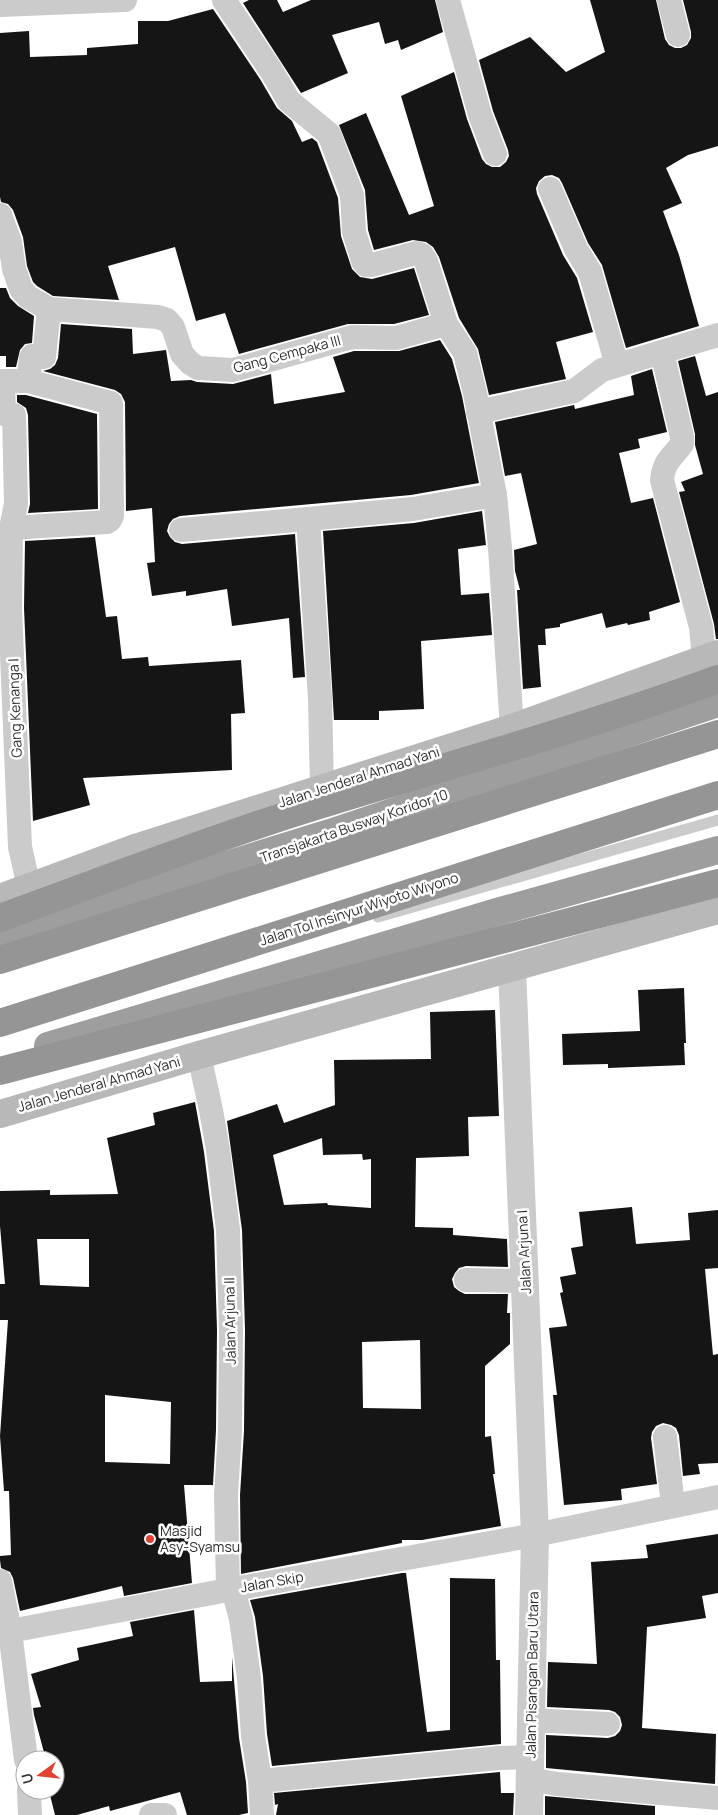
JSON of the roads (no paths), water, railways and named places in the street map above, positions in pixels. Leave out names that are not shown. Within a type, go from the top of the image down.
[{"type":"highway","points":[[0,918],[190,848],[297,812],[526,743],[714,664]]},
{"type":"highway","points":[[0,935],[330,833],[718,702]]},
{"type":"highway","points":[[0,960],[718,734]]},
{"type":"highway","name":"Jalan Tol Insinyur Wiyoto Wiyono","points":[[0,1024],[718,795]]},
{"type":"highway","points":[[0,1061],[194,1001],[718,850]]},
{"type":"highway","points":[[0,1072],[718,883]]},
{"type":"main road","name":"Jalan Jenderal Ahmad Yani","points":[[0,898],[138,847],[714,664]]},
{"type":"main road","name":"Jalan Jenderal Ahmad Yani","points":[[0,1114],[199,1055],[718,910]]},
{"type":"street","points":[[0,5],[125,0]]},
{"type":"street","points":[[224,0],[289,101],[328,134],[352,195],[354,232],[363,261],[366,265],[372,265],[416,253],[422,255],[426,261],[446,324],[465,352],[495,496],[512,728]]},
{"type":"street","points":[[448,0],[480,115],[495,154]]},
{"type":"street","points":[[669,0],[678,35]]},
{"type":"street","points":[[550,189],[576,249],[590,272],[617,365]]},
{"type":"street","points":[[0,215],[10,242],[14,269],[21,289],[28,296],[49,309],[44,357],[32,356],[28,381]]},
{"type":"street","name":"Gang Cempaka III","points":[[49,309],[166,320],[173,327],[182,354],[190,363],[198,368],[233,370],[352,338],[396,338],[446,324]]},
{"type":"street","points":[[478,412],[574,391],[602,370],[718,335]]},
{"type":"street","points":[[662,352],[682,437],[682,444],[671,455],[663,468],[662,480],[701,627],[714,664]]},
{"type":"street","name":"Gang Kenanga I","points":[[11,528],[107,522],[110,520],[112,516],[111,403],[28,381],[3,381],[4,414],[14,415],[16,504],[11,528],[10,608],[20,847],[29,887]]},
{"type":"street","points":[[181,530],[413,508],[495,496]]},
{"type":"street","points":[[308,519],[320,698],[322,789]]},
{"type":"street","name":"Jalan Arjuna I","points":[[512,968],[535,1535]]},
{"type":"street","name":"Jalan Arjuna II","points":[[199,1055],[212,1110],[228,1230],[230,1431],[226,1495],[230,1589],[241,1620],[249,1678],[262,1815]]},
{"type":"street","points":[[466,1280],[525,1281]]},
{"type":"street","points":[[665,1437],[673,1505]]},
{"type":"street","name":"Jalan Skip","points":[[10,1631],[230,1589],[535,1535],[718,1497]]},
{"type":"street","name":"Jalan Pisangan Baru Utara","points":[[529,1815],[535,1535]]},
{"type":"street","points":[[0,1581],[10,1631],[25,1750]]},
{"type":"street","points":[[531,1720],[608,1724]]},
{"type":"street","points":[[260,1781],[500,1758],[530,1768],[557,1784],[718,1798]]},
{"type":"street","points":[[29,1800],[30,1815]]},
{"type":"street","points":[[151,1815],[165,1815]]},
{"type":"lane","name":"Transjakarta Busway Koridor 10","points":[[0,964],[518,785]]},
{"type":"lane","points":[[364,921],[718,820]]},
{"type":"lane","points":[[0,1024],[326,932]]},
{"type":"place","name":"Masjid Asy-Syamsu","points":[[150,1539]]}]
